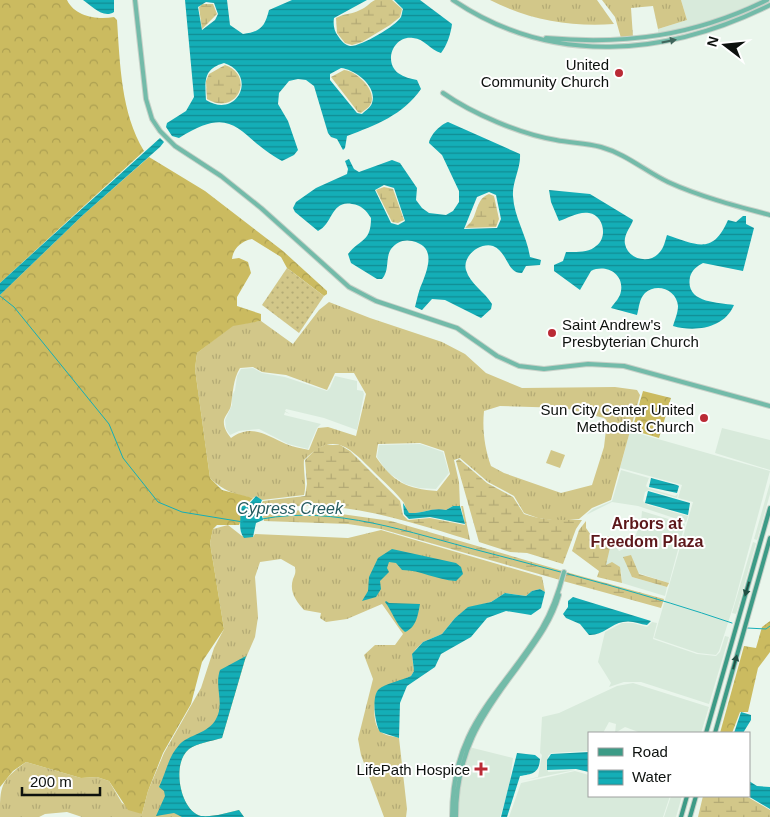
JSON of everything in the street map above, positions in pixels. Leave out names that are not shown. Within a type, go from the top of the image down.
[{"type":"main road","points":[[706,732],[770,508]]},
{"type":"main road","points":[[714,732],[770,538]]},
{"type":"main road","points":[[681,817],[687,797]]},
{"type":"main road","points":[[690,817],[696,797]]},
{"type":"street","points":[[135,0],[146,99],[152,119],[160,131],[175,146],[220,176],[261,208],[349,287],[376,301],[457,328],[497,356],[519,366],[548,369],[588,364],[624,366],[770,406]]},
{"type":"street","points":[[453,0],[501,26],[537,38],[577,47],[653,44],[694,36],[724,26],[770,5]]},
{"type":"street","points":[[537,38],[578,41],[652,38],[705,25],[766,0]]},
{"type":"street","points":[[652,38],[653,44]]},
{"type":"street","points":[[577,47],[578,41]]},
{"type":"street","points":[[590,41],[590,47]]},
{"type":"street","points":[[443,93],[457,102],[518,129],[555,140],[601,147],[686,190],[770,216]]},
{"type":"street","points":[[454,817],[457,769],[472,728],[485,705],[541,630],[564,572]]},
{"type":"shaded area","points":[[681,0],[762,0],[698,26],[658,34],[658,29],[687,20]]},
{"type":"shaded area","points":[[253,368],[262,373],[285,377],[327,391],[335,376],[357,381],[357,390],[363,391],[364,394],[357,430],[324,418],[286,409],[285,411],[290,414],[285,412],[284,415],[321,424],[317,428],[308,449],[288,444],[259,429],[239,431],[230,435],[226,429],[225,420],[232,405],[232,396],[237,376],[241,369]]},
{"type":"shaded area","points":[[722,428],[770,440],[770,470],[715,453]]},
{"type":"shaded area","points":[[630,431],[770,471],[734,604],[716,655],[698,653],[654,638],[693,502],[678,498],[682,485],[620,468]]},
{"type":"shaded area","points":[[420,444],[443,452],[449,473],[436,489],[419,488],[405,484],[387,472],[377,457],[379,445]]},
{"type":"shaded area","points":[[621,470],[649,478],[646,486],[648,488],[675,496],[678,494],[677,498],[649,490],[645,492],[643,501],[648,505],[688,516],[686,522],[638,506],[612,502],[586,515],[593,509],[612,501]]},
{"type":"shaded area","points":[[770,483],[770,494],[757,540],[754,539]]},
{"type":"shaded area","points":[[642,511],[685,524],[669,583],[638,573],[632,577],[667,587],[665,596],[622,583],[621,571],[606,565],[609,547],[613,542],[619,551],[628,547],[633,542],[641,522]]},
{"type":"shaded area","points":[[753,542],[756,543],[736,614],[732,613]]},
{"type":"shaded area","points":[[652,622],[657,623],[653,639],[697,654],[716,656],[720,652],[725,636],[729,637],[709,704],[641,682],[624,682],[609,687],[611,683],[598,662],[605,632],[622,623],[633,623],[647,627]]},
{"type":"shaded area","points":[[633,683],[709,707],[701,732],[638,732],[625,727],[615,732],[616,724],[609,722],[604,732],[588,732],[588,751],[551,753],[548,756],[548,772],[575,770],[521,781],[538,777],[542,755],[540,753],[542,717],[559,713],[617,686]]},
{"type":"shaded area","points":[[469,747],[513,758],[509,788],[500,817],[457,817],[460,780]]},
{"type":"shaded area","points":[[575,771],[588,775],[588,797],[670,797],[663,817],[509,817],[521,783]]},
{"type":"shaded area","points":[[671,797],[682,797],[676,817],[664,817]]},
{"type":"green space","points":[[0,0],[67,0],[81,14],[101,18],[114,17],[117,20],[126,104],[130,121],[144,151],[0,283]]},
{"type":"green space","points":[[375,0],[392,0],[402,9],[400,17],[362,42],[352,45],[345,43],[337,33],[336,18],[354,13]]},
{"type":"green space","points":[[490,0],[597,0],[614,24],[598,25],[550,21],[520,13]]},
{"type":"green space","points":[[602,0],[681,0],[687,20],[658,29],[653,6],[631,8],[633,37],[621,38],[615,17]]},
{"type":"green space","points":[[202,4],[213,4],[217,14],[202,29],[199,7]]},
{"type":"green space","points":[[225,65],[234,70],[239,77],[241,85],[234,99],[227,103],[218,103],[207,99],[206,81],[209,74]]},
{"type":"green space","points":[[344,70],[359,77],[369,88],[372,99],[369,106],[361,113],[358,112],[331,77]]},
{"type":"green space","points":[[149,157],[205,191],[283,251],[327,291],[327,294],[324,296],[287,268],[281,257],[252,239],[245,241],[236,248],[232,259],[239,258],[248,262],[251,273],[237,297],[237,306],[261,314],[261,321],[233,326],[197,353],[195,369],[210,478],[222,490],[253,498],[241,510],[243,516],[239,525],[217,525],[213,529],[210,543],[224,629],[202,662],[191,704],[163,753],[148,791],[142,814],[128,810],[109,781],[97,777],[81,778],[26,762],[13,771],[0,787],[0,295],[83,215]]},
{"type":"green space","points":[[384,187],[393,189],[404,220],[398,223],[392,222],[376,190]]},
{"type":"green space","points":[[489,194],[494,196],[499,219],[496,227],[465,228],[471,222],[482,199]]},
{"type":"green space","points":[[287,268],[324,296],[299,333],[262,305]]},
{"type":"green space","points":[[329,302],[442,342],[465,354],[486,373],[522,388],[615,387],[637,390],[640,395],[611,500],[592,508],[579,519],[559,521],[538,518],[524,513],[514,496],[488,482],[460,458],[454,460],[459,482],[460,506],[453,506],[446,510],[436,509],[409,513],[397,495],[357,455],[341,445],[333,444],[324,446],[304,460],[304,495],[262,500],[256,496],[253,498],[235,494],[220,486],[210,478],[195,369],[197,353],[233,325],[261,321],[293,344],[319,310]],"holes":[[[253,367],[262,372],[286,375],[327,390],[335,373],[354,373],[366,394],[356,436],[328,427],[318,428],[309,450],[289,445],[265,434],[252,431],[245,431],[231,438],[225,427],[224,420],[230,407],[236,377],[240,368]],[[500,406],[564,408],[604,418],[607,421],[604,447],[592,485],[561,493],[504,473],[491,466],[484,439],[484,411]],[[420,443],[444,451],[450,474],[437,491],[409,486],[388,473],[382,466],[376,457],[378,444]]]},
{"type":"green space","points":[[643,391],[671,398],[659,438],[632,430]]},
{"type":"green space","points":[[325,445],[340,445],[350,451],[400,501],[403,515],[408,520],[430,518],[465,525],[461,506],[463,506],[470,540],[395,518],[341,508],[289,507],[264,512],[259,509],[263,501],[305,496],[307,484],[305,460],[316,449]]},
{"type":"green space","points":[[551,450],[565,455],[560,468],[546,463]]},
{"type":"green space","points":[[459,459],[487,483],[513,497],[524,514],[546,519],[582,520],[576,529],[563,564],[527,553],[510,552],[479,542],[456,461]]},
{"type":"green space","points":[[313,510],[391,521],[563,571],[560,580],[381,529],[348,524],[264,521],[263,516],[281,511]]},
{"type":"green space","points":[[586,521],[586,528],[593,538],[602,541],[608,536],[612,539],[606,565],[612,562],[620,567],[622,583],[597,577],[599,571],[572,551],[579,530]]},
{"type":"green space","points":[[228,525],[242,536],[253,537],[255,534],[348,538],[381,530],[542,577],[545,592],[540,589],[532,591],[526,596],[505,593],[491,602],[468,608],[455,618],[442,634],[423,642],[416,649],[412,655],[414,671],[411,676],[377,692],[374,712],[377,727],[384,734],[399,738],[407,809],[406,817],[384,817],[361,755],[358,739],[373,679],[364,655],[375,645],[395,645],[403,634],[382,604],[347,619],[326,622],[320,618],[321,613],[304,610],[296,600],[292,588],[295,567],[281,559],[260,562],[255,577],[258,617],[255,637],[245,660],[222,738],[192,747],[183,756],[180,765],[180,786],[183,796],[194,812],[201,816],[206,816],[239,810],[244,817],[82,817],[67,812],[45,814],[39,817],[0,817],[0,798],[3,785],[11,774],[26,762],[81,778],[97,777],[109,781],[122,803],[142,814],[148,791],[164,753],[201,688],[214,648],[224,629],[210,543],[213,529]]},
{"type":"green space","points":[[631,555],[639,574],[669,583],[667,587],[632,577],[623,557]]},
{"type":"green space","points":[[566,572],[664,599],[661,608],[563,581]]},
{"type":"green space","points":[[770,621],[770,652],[758,668],[748,712],[740,712],[732,732],[720,732],[744,646],[756,648],[762,627]]},
{"type":"green space","points":[[703,797],[748,797],[770,810],[770,817],[698,817]]},
{"type":"water","points":[[83,0],[114,0],[114,12],[110,14],[102,13]]},
{"type":"water","points":[[185,0],[227,0],[230,25],[243,34],[258,30],[264,24],[269,10],[292,0],[367,0],[334,18],[334,27],[340,40],[350,46],[369,40],[398,21],[403,9],[394,0],[420,0],[452,24],[445,47],[441,53],[421,40],[413,38],[406,38],[396,45],[391,56],[394,68],[403,76],[417,80],[421,89],[406,106],[388,118],[347,136],[343,150],[337,139],[331,137],[328,133],[314,86],[306,80],[289,81],[279,93],[278,104],[288,121],[298,150],[294,155],[282,161],[235,127],[225,123],[213,123],[179,138],[172,136],[166,127],[167,123],[186,111],[194,97]],"holes":[[[206,2],[214,3],[218,14],[215,20],[202,30],[198,7]],[[224,63],[234,69],[240,76],[242,85],[240,93],[235,100],[227,104],[217,105],[206,100],[205,87],[207,77],[209,72]],[[341,68],[358,75],[372,90],[373,97],[370,106],[362,114],[357,113],[330,80],[330,74]]]},
{"type":"water","points":[[448,122],[520,154],[513,191],[514,204],[530,257],[541,260],[540,265],[526,266],[522,273],[513,270],[502,253],[493,246],[483,246],[473,251],[465,265],[466,270],[471,280],[492,304],[491,309],[481,318],[445,300],[432,299],[422,310],[415,307],[428,263],[427,252],[419,243],[406,240],[393,247],[389,253],[386,272],[382,279],[377,279],[351,263],[348,254],[367,236],[371,226],[371,218],[361,207],[352,204],[340,206],[323,228],[318,231],[295,212],[293,208],[296,202],[316,188],[347,174],[348,169],[345,161],[349,159],[354,169],[359,172],[392,160],[400,163],[417,188],[416,200],[422,208],[429,213],[446,215],[453,211],[459,202],[459,191],[442,155],[429,143],[434,133]],"holes":[[[384,185],[394,188],[405,221],[398,225],[391,223],[375,190]],[[489,192],[496,195],[501,219],[497,228],[464,229],[477,197]]]},
{"type":"water","points":[[160,138],[164,142],[160,147],[83,215],[0,295],[0,283]]},
{"type":"water","points":[[549,190],[590,194],[633,220],[625,237],[625,244],[630,254],[640,259],[650,258],[659,253],[667,235],[696,244],[710,243],[716,239],[728,220],[736,222],[743,216],[746,216],[746,224],[754,228],[743,271],[703,263],[695,268],[690,277],[692,292],[704,300],[734,305],[729,313],[716,324],[708,327],[690,329],[673,326],[678,311],[677,300],[666,289],[660,288],[650,290],[643,295],[637,315],[611,308],[620,296],[620,279],[612,272],[602,269],[591,271],[580,290],[554,271],[554,265],[563,261],[566,252],[582,252],[593,248],[602,238],[603,227],[598,218],[589,213],[577,214],[559,221],[551,202]]},
{"type":"water","points":[[651,478],[679,486],[677,493],[649,487]]},
{"type":"water","points":[[648,491],[690,503],[688,515],[645,503]]},
{"type":"water","points":[[256,496],[262,500],[255,517],[262,516],[263,520],[256,523],[253,537],[244,538],[240,527],[240,507],[249,504]]},
{"type":"water","points":[[403,503],[409,513],[436,509],[446,510],[453,506],[460,506],[465,524],[430,517],[409,519],[404,514]]},
{"type":"water","points":[[392,549],[456,563],[461,567],[463,574],[456,581],[442,579],[402,570],[396,563],[389,562],[387,568],[389,572],[380,581],[381,589],[376,597],[362,601],[368,591],[369,577],[378,558]]},
{"type":"water","points":[[540,589],[545,592],[541,608],[531,615],[506,611],[487,618],[471,637],[441,654],[435,667],[407,686],[400,703],[399,738],[380,732],[374,704],[377,693],[385,685],[411,676],[414,671],[412,654],[423,642],[442,634],[455,618],[468,607],[491,602],[505,593],[526,596],[532,591]]},
{"type":"water","points":[[573,597],[651,621],[647,625],[623,622],[598,634],[589,635],[580,624],[566,618],[563,614],[568,607],[568,601]]},
{"type":"water","points":[[386,601],[389,603],[420,604],[416,621],[409,630],[405,632],[399,626]]},
{"type":"water","points":[[246,656],[222,738],[189,749],[183,756],[179,775],[183,796],[194,812],[201,816],[206,816],[239,810],[244,817],[182,817],[174,813],[156,816],[165,796],[164,791],[159,787],[172,755],[183,741],[213,724],[220,707],[218,676],[220,670]]},
{"type":"water","points":[[741,712],[751,715],[751,720],[744,732],[734,732]]},
{"type":"water","points":[[588,752],[588,772],[576,769],[547,770],[547,760],[551,754]]},
{"type":"water","points":[[517,753],[535,755],[540,759],[539,764],[534,772],[520,776],[507,817],[501,817]]},
{"type":"water","points":[[750,782],[757,786],[770,787],[770,809],[750,797]]},
{"type":"waterway","name":"Cypress Creek","points":[[0,296],[14,307],[109,424],[123,458],[158,502],[182,512],[243,522]]},
{"type":"waterway","name":"Cypress Creek","points":[[262,519],[289,516],[345,518],[400,529],[607,585],[732,623]]},
{"type":"waterway","name":"Cypress Creek","points":[[747,628],[766,629],[770,626]]},
{"type":"place","name":"United Community Church","points":[[619,73]]},
{"type":"place","name":"Saint Andrew's Presbyterian Church","points":[[552,333]]},
{"type":"place","name":"Sun City Center United Methodist Church","points":[[704,418]]},
{"type":"place","name":"LifePath Hospice","points":[[481,769]]},
{"type":"district","name":"Arbors at Freedom Plaza","points":[[647,532]]}]
